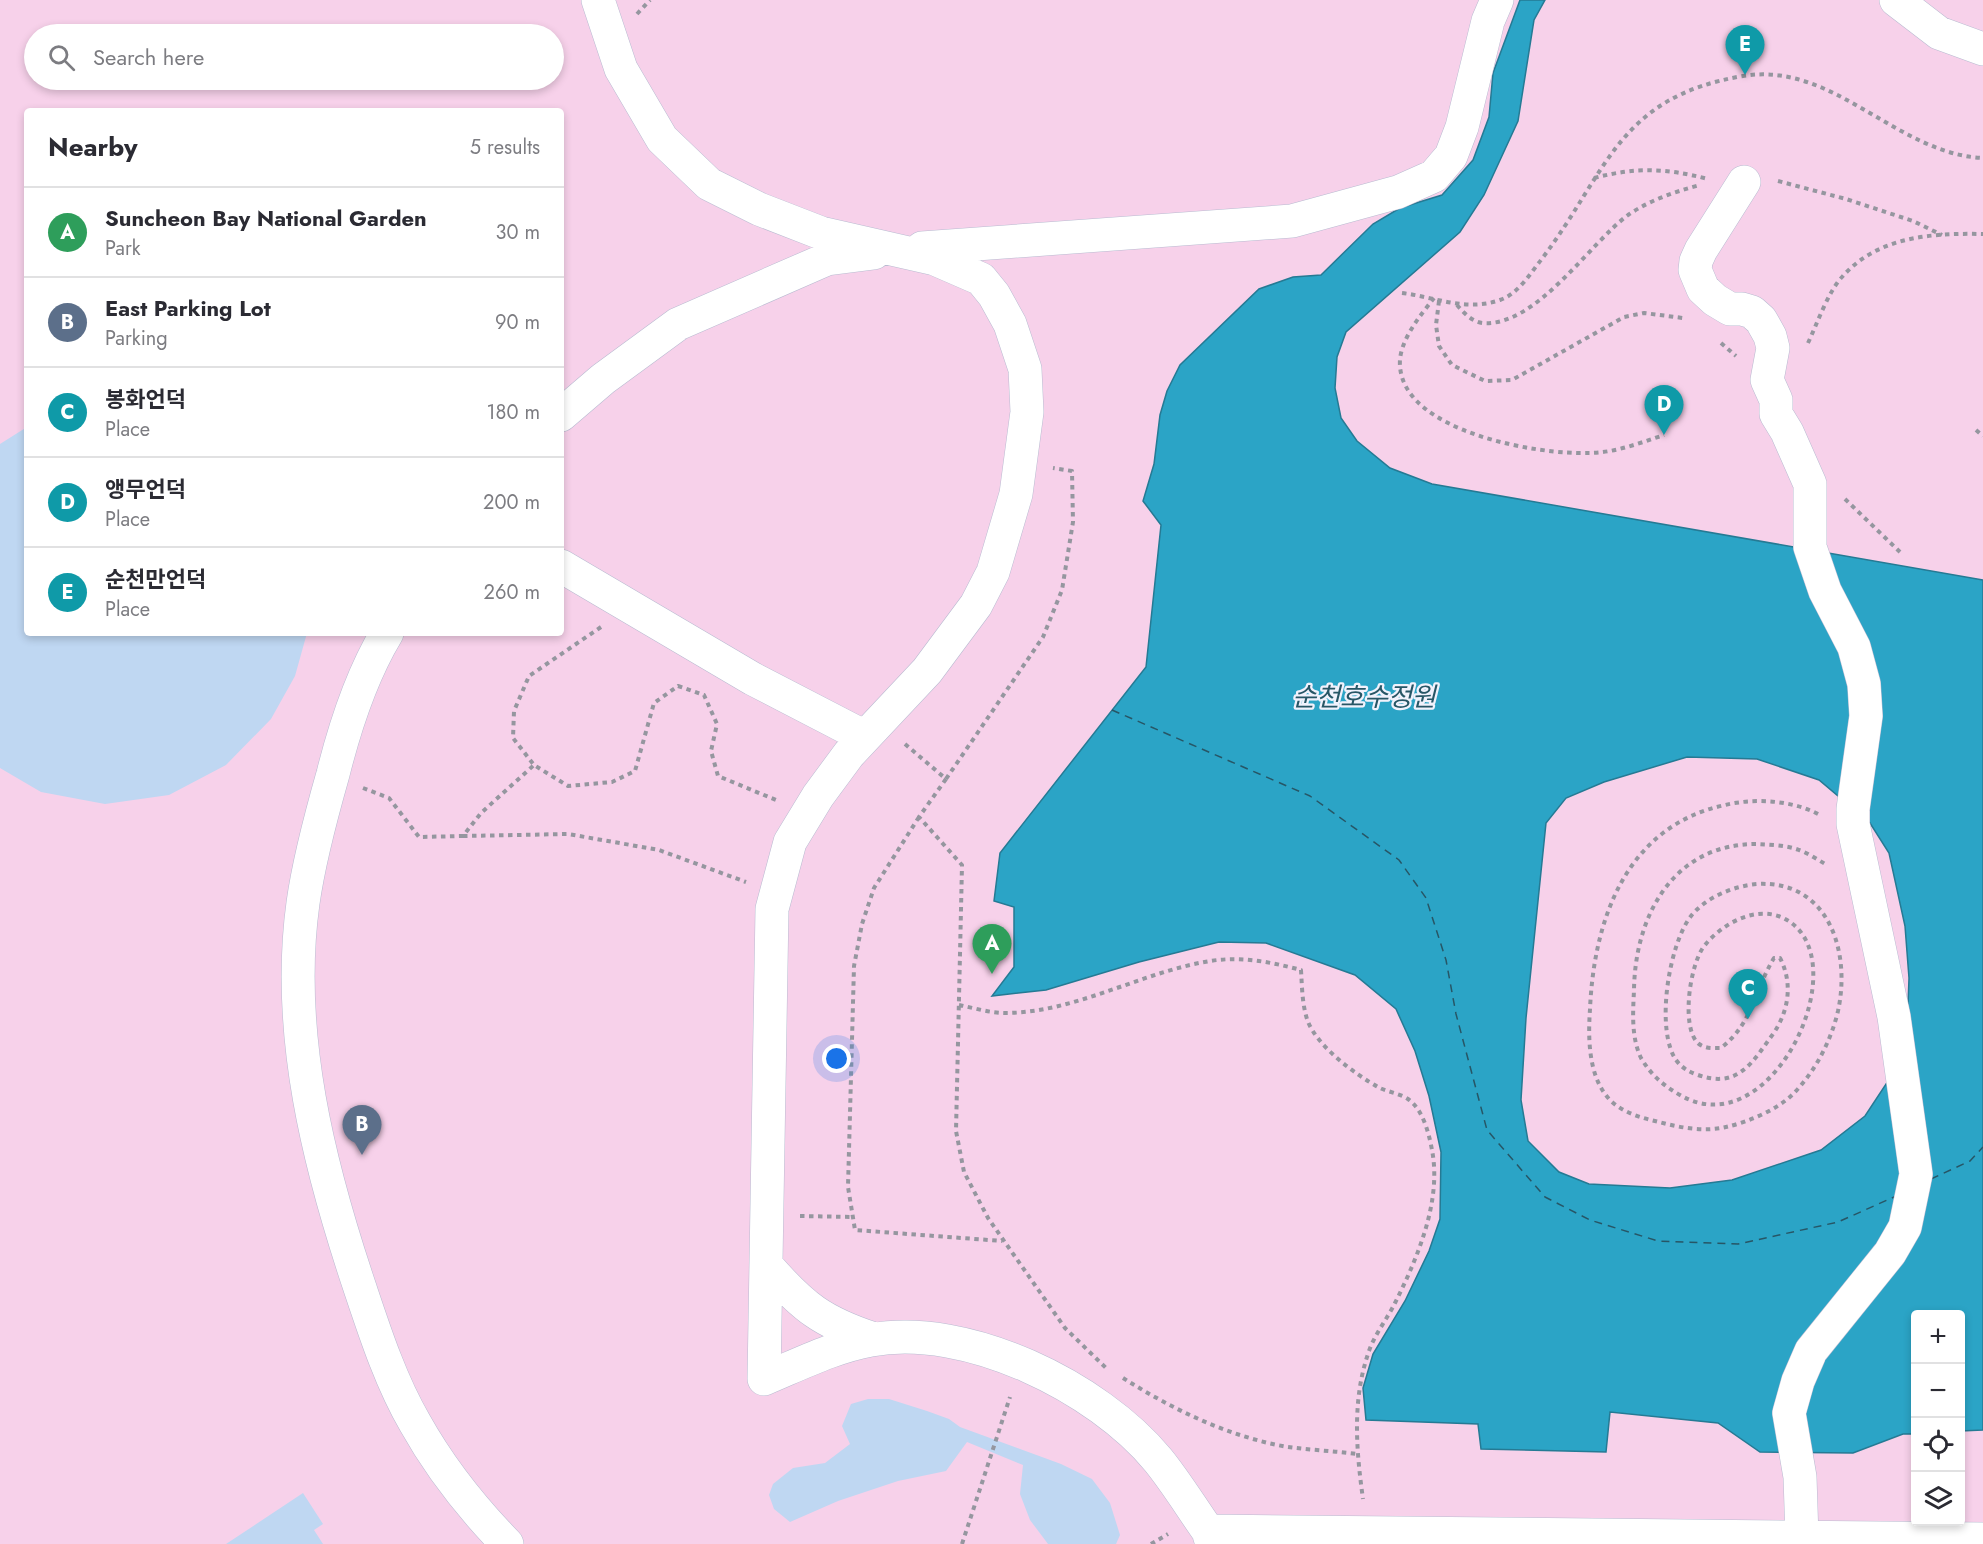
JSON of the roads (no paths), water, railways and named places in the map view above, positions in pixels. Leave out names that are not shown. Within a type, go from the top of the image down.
[{"type":"street","points":[[598,0],[621,69],[662,139],[709,184],[759,209],[821,232],[899,249],[958,267],[981,279],[994,295],[1010,324],[1025,369],[1027,412],[1004,544],[976,605],[927,671],[849,754],[808,813],[790,842],[776,893],[772,909],[769,982],[768,1215],[764,1379],[839,1347],[874,1340],[918,1338],[971,1346],[1021,1363],[1076,1389],[1114,1419],[1157,1459],[1210,1537],[1369,1533],[1983,1539]]},
{"type":"street","points":[[564,412],[603,379],[678,324],[826,259],[899,249],[1292,221],[1398,192],[1434,176],[1451,156],[1462,127],[1488,21],[1497,0]]},
{"type":"street","points":[[1896,0],[1939,33],[1983,49]]},
{"type":"street","points":[[1730,182],[1695,261],[1695,270],[1703,289],[1715,300],[1730,309],[1752,312],[1770,336],[1773,348],[1767,380],[1776,400],[1776,414],[1787,432],[1810,484],[1810,547],[1825,591],[1854,647],[1864,684],[1866,716],[1852,809],[1853,824],[1885,974],[1916,1174],[1905,1227],[1890,1252],[1811,1351],[1798,1381],[1789,1413],[1800,1477],[1802,1537]]},
{"type":"street","points":[[564,568],[753,680],[872,729]]},
{"type":"street","points":[[386,636],[348,717],[303,904],[299,984],[302,1040],[325,1175],[375,1334],[415,1423],[451,1476],[507,1544]]},
{"type":"street","points":[[767,1266],[795,1297],[817,1316],[843,1329],[874,1340]]},
{"type":"water","name":"순천호수정원","points":[[1520,0],[1545,0],[1534,20],[1518,121],[1484,195],[1460,232],[1346,332],[1337,357],[1335,388],[1341,418],[1357,441],[1390,468],[1432,484],[1983,580],[1983,1430],[1965,1431],[1965,1310],[1911,1310],[1911,1434],[1903,1434],[1853,1453],[1760,1452],[1718,1423],[1610,1412],[1606,1452],[1481,1449],[1478,1424],[1366,1420],[1363,1388],[1373,1354],[1405,1301],[1429,1251],[1440,1219],[1441,1152],[1429,1096],[1415,1051],[1396,1009],[1355,975],[1266,943],[1219,942],[1139,962],[1046,990],[992,996],[1014,967],[1014,907],[994,901],[1000,853],[1146,667],[1161,525],[1143,501],[1154,464],[1160,415],[1167,391],[1180,365],[1259,289],[1293,277],[1321,275],[1373,224],[1400,208],[1442,195],[1473,160],[1489,117],[1493,73]],"holes":[[[1687,757],[1757,759],[1819,780],[1870,823],[1889,853],[1905,926],[1909,978],[1907,1034],[1898,1066],[1865,1116],[1821,1150],[1732,1180],[1670,1188],[1589,1184],[1559,1172],[1528,1141],[1521,1100],[1526,1018],[1546,823],[1566,798],[1604,782]]]},
{"type":"place","name":"순천만언덕","points":[[1745,75]]},
{"type":"place","name":"앵무언덕","points":[[1664,435]]},
{"type":"place","name":"Suncheon Bay National Garden","points":[[992,974]]},
{"type":"place","name":"봉화언덕","points":[[1748,1019]]},
{"type":"place","name":"East Parking Lot","points":[[362,1155]]}]
